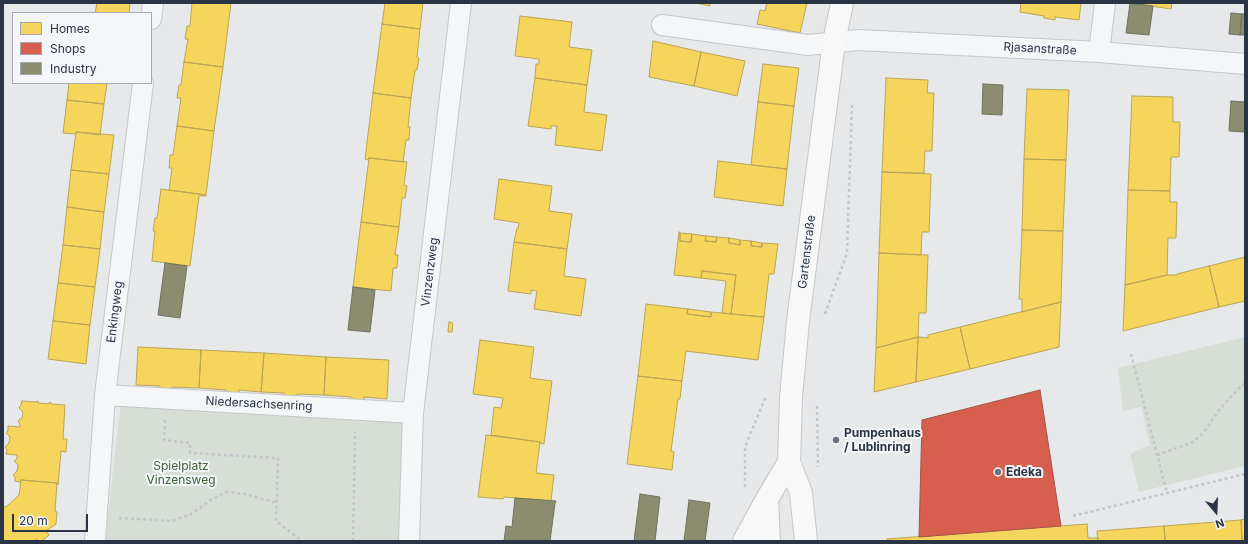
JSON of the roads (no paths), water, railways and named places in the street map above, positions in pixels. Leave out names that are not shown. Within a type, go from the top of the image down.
[{"type":"street","name":"Vinzenzweg","points":[[409,541],[413,413],[461,3]]},
{"type":"street","name":"Gartenstraße","points":[[806,541],[802,494],[789,462],[791,398],[798,321],[834,42],[842,3]]},
{"type":"street","points":[[1099,52],[1105,3]]},
{"type":"street","points":[[662,25],[808,45],[834,42]]},
{"type":"street","name":"Rjasanstraße","points":[[834,42],[858,40],[1099,52],[1245,64]]},
{"type":"street","name":"Enkingweg","points":[[95,541],[105,395],[143,84]]},
{"type":"street","name":"Niedersachsenring","points":[[105,395],[413,413]]},
{"type":"street","points":[[744,541],[766,499],[789,462]]},
{"type":"street","points":[[766,499],[769,541]]},
{"type":"place","name":"Pumpenhaus / Lublinring","points":[[836,440]]},
{"type":"place","name":"Edeka","points":[[998,472]]},
{"type":"park label","name":"Spielplatz Vinzensweg","points":[[181,473]]}]
